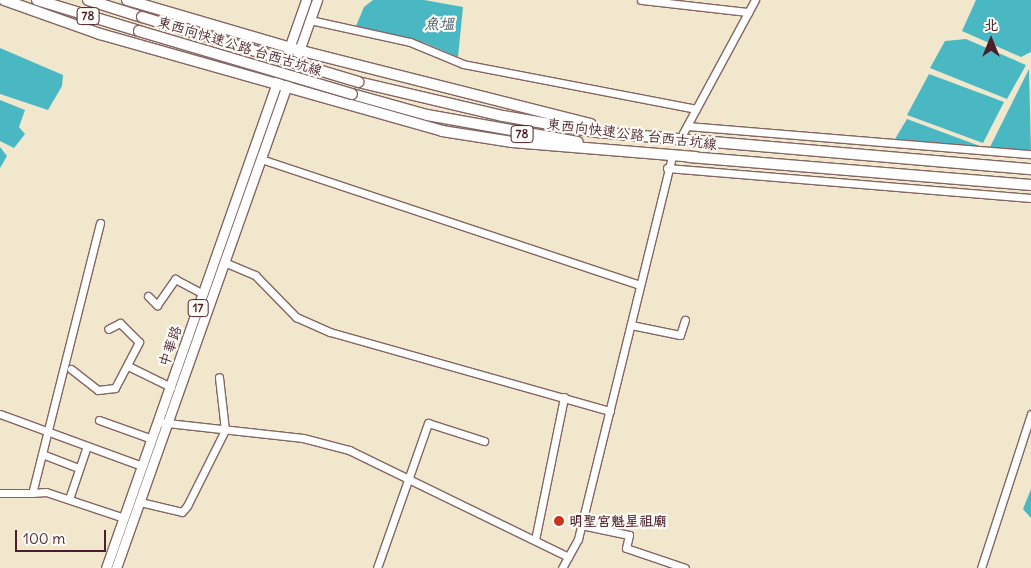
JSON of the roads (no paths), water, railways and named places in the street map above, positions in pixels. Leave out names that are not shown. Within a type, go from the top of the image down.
[{"type":"highway","points":[[4,0],[100,34],[442,131],[512,142],[695,157]]},
{"type":"highway","name":"東西向快速公路 台西古坑線","points":[[37,0],[352,94],[519,134],[695,157],[1031,185]]},
{"type":"highway","name":"東西向快速公路 台西古坑線","points":[[88,0],[358,82],[504,116],[694,141],[1031,169]]},
{"type":"highway","points":[[127,0],[294,49],[571,120],[694,141]]},
{"type":"main road","name":"17","points":[[294,49],[306,0]]},
{"type":"main road","name":"17","points":[[294,49],[310,20],[317,0]]},
{"type":"main road","name":"中華路","points":[[106,568],[203,294],[294,49]]},
{"type":"main road","name":"中華路","points":[[116,568],[261,159],[280,85]]},
{"type":"street","points":[[641,0],[748,12]]},
{"type":"street","points":[[683,133],[755,0]]},
{"type":"street","points":[[310,20],[410,42],[463,64],[696,109]]},
{"type":"street","points":[[687,126],[1031,154]]},
{"type":"street","points":[[261,159],[640,285]]},
{"type":"street","points":[[562,568],[581,525],[670,160]]},
{"type":"street","points":[[668,168],[1031,198]]},
{"type":"street","points":[[32,494],[100,223]]},
{"type":"street","points":[[224,262],[255,276],[296,317],[330,332],[610,411]]},
{"type":"street","points":[[148,296],[158,304],[175,279],[203,294]]},
{"type":"street","points":[[631,325],[680,335],[685,320]]},
{"type":"street","points":[[71,369],[105,392],[114,388],[128,366],[139,342],[120,323],[108,329]]},
{"type":"street","points":[[128,366],[171,387]]},
{"type":"street","points":[[140,502],[182,512],[225,430],[219,376]]},
{"type":"street","points":[[535,540],[564,397]]},
{"type":"street","points":[[0,414],[47,433],[142,466]]},
{"type":"street","points":[[981,568],[1031,414]]},
{"type":"street","points":[[99,420],[152,439]]},
{"type":"street","points":[[158,422],[303,438],[349,450],[568,557]]},
{"type":"street","points":[[377,568],[428,423],[484,442]]},
{"type":"street","points":[[70,499],[86,446]]},
{"type":"street","points":[[42,454],[78,468]]},
{"type":"street","points":[[0,493],[32,494],[70,499],[124,518]]},
{"type":"street","points":[[581,525],[630,535],[626,548],[685,568]]},
{"type":"water","name":"魚塭","points":[[373,0],[424,0],[463,7],[458,57],[425,43],[356,26],[364,7]]},
{"type":"water","points":[[976,0],[1031,0],[1031,52],[1021,57],[962,31]]},
{"type":"water","points":[[966,39],[1026,65],[1007,99],[930,68],[945,41]]},
{"type":"water","points":[[0,48],[63,75],[62,86],[48,110],[0,94]]},
{"type":"water","points":[[1029,69],[1031,153],[989,149]]},
{"type":"water","points":[[929,74],[1004,102],[983,143],[907,115]]},
{"type":"water","points":[[0,100],[25,110],[19,127],[25,134],[14,148],[0,141]]},
{"type":"water","points":[[907,119],[985,148],[895,139]]},
{"type":"water","points":[[0,147],[7,156],[0,168]]},
{"type":"water","points":[[1031,489],[1031,518],[1023,509]]},
{"type":"place","name":"明聖宮魁星祖廟","points":[[559,521]]}]
